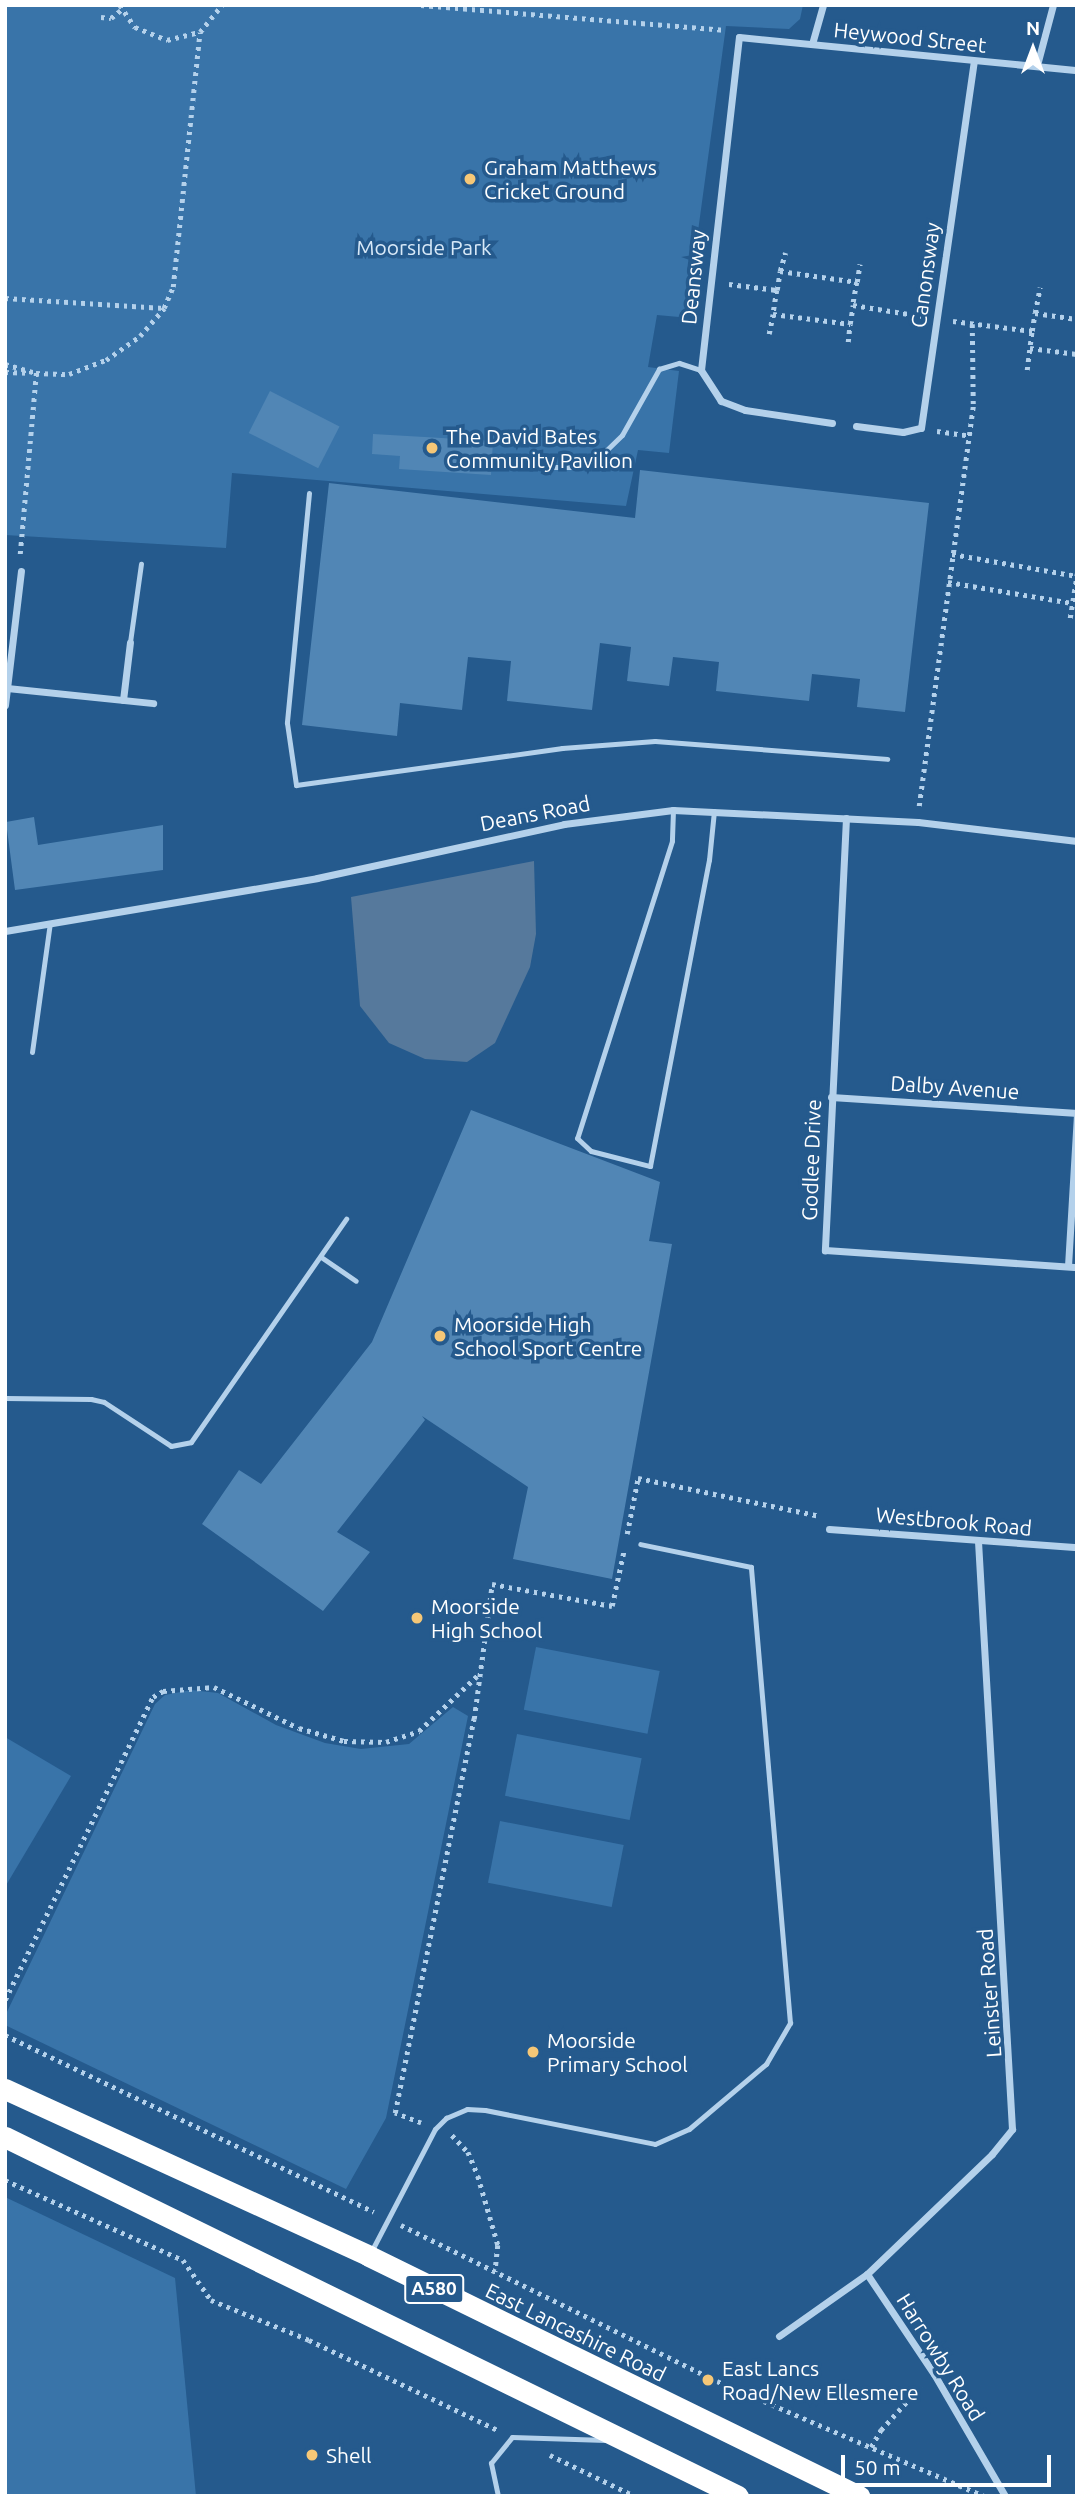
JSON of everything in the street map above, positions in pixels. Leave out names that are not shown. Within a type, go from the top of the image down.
[{"type":"highway","name":"East Lancashire Road","points":[[5,2089],[369,2256],[859,2496]]},
{"type":"highway","name":"A580","points":[[5,2137],[630,2440],[738,2496]]},
{"type":"street","points":[[812,44],[823,5]]},
{"type":"street","points":[[1037,65],[1053,5]]},
{"type":"street","name":"Heywood Street","points":[[739,37],[1077,70]]},
{"type":"street","name":"Deansway","points":[[701,370],[739,37]]},
{"type":"street","name":"Canonsway","points":[[921,428],[974,62]]},
{"type":"street","points":[[701,370],[721,401],[745,410],[832,423]]},
{"type":"street","points":[[856,426],[903,432],[921,428]]},
{"type":"street","points":[[5,705],[22,571]]},
{"type":"street","points":[[123,700],[130,642]]},
{"type":"street","points":[[7,688],[153,704]]},
{"type":"street","name":"Deans Road","points":[[6,931],[317,878],[564,824],[673,810],[918,822],[1077,841]]},
{"type":"street","name":"Godlee Drive","points":[[846,818],[825,1250],[1077,1267]]},
{"type":"street","name":"Dalby Avenue","points":[[831,1097],[1077,1113]]},
{"type":"street","points":[[1068,1266],[1077,1113]]},
{"type":"street","name":"Westbrook Road","points":[[829,1529],[951,1535],[978,1542],[1077,1547]]},
{"type":"street","name":"Leinster Road","points":[[779,2336],[867,2274],[992,2154],[1012,2129],[978,1542]]},
{"type":"street","name":"Harrowby Road","points":[[867,2274],[934,2374],[1005,2496]]},
{"type":"lane","points":[[544,467],[589,467],[622,435],[659,369],[679,363],[701,370]]},
{"type":"lane","points":[[309,493],[287,723],[296,785],[562,748],[655,741],[887,759]]},
{"type":"lane","points":[[130,642],[141,564]]},
{"type":"lane","points":[[673,810],[672,841],[577,1138],[592,1151],[650,1166],[709,860],[714,811]]},
{"type":"lane","points":[[32,1052],[50,923]]},
{"type":"lane","points":[[5,1398],[91,1399],[104,1402],[171,1446],[191,1441],[346,1219]]},
{"type":"lane","points":[[320,1257],[356,1281]]},
{"type":"lane","points":[[369,2256],[435,2129],[467,2109],[508,2114],[637,2143],[673,2139],[766,2064],[790,2023],[751,1567],[640,1544]]},
{"type":"lane","points":[[498,2496],[491,2463],[512,2437],[630,2440]]},
{"type":"path","points":[[5,372],[69,374],[106,360],[139,336],[164,308],[173,287],[200,32],[222,5]]},
{"type":"path","points":[[421,5],[722,30],[739,37]]},
{"type":"path","points":[[101,17],[111,18],[121,7],[135,27],[150,36],[167,40],[200,32]]},
{"type":"path","points":[[769,334],[785,253]]},
{"type":"path","points":[[848,342],[860,264]]},
{"type":"path","points":[[780,271],[857,282]]},
{"type":"path","points":[[710,281],[777,290]]},
{"type":"path","points":[[1027,370],[1040,287]]},
{"type":"path","points":[[5,298],[164,308]]},
{"type":"path","points":[[853,305],[1032,331]]},
{"type":"path","points":[[1035,313],[1077,319]]},
{"type":"path","points":[[773,314],[850,324]]},
{"type":"path","points":[[918,822],[973,404],[972,324]]},
{"type":"path","points":[[1030,348],[1077,354]]},
{"type":"path","points":[[5,364],[36,373]]},
{"type":"path","points":[[22,571],[20,544],[36,373]]},
{"type":"path","points":[[921,428],[967,435]]},
{"type":"path","points":[[952,555],[1077,574],[1070,618]]},
{"type":"path","points":[[948,582],[1072,603]]},
{"type":"path","points":[[492,1584],[488,1637],[477,1676],[474,1719],[395,2113],[457,2137],[468,2152],[498,2245],[495,2272]]},
{"type":"path","points":[[5,2000],[153,1698],[163,1691],[214,1687],[311,1732],[344,1741],[386,1742],[419,1731],[477,1676]]},
{"type":"path","points":[[5,2035],[717,2381],[984,2496]]},
{"type":"path","points":[[5,2180],[183,2260],[211,2301],[309,2340],[635,2496]]},
{"type":"path","points":[[871,2447],[902,2403],[934,2374]]},
{"type":"green space","name":"Moorside Park","points":[[5,5],[803,5],[800,19],[789,29],[726,26],[687,312],[679,317],[657,315],[648,367],[679,371],[669,453],[638,450],[626,506],[232,473],[226,548],[5,535]]},
{"type":"green space","points":[[536,1647],[660,1671],[647,1734],[524,1710]]},
{"type":"green space","points":[[191,1690],[218,1693],[276,1725],[325,1743],[361,1749],[409,1744],[453,1707],[468,1716],[386,2118],[346,2189],[5,2025],[5,2016],[155,1704],[165,1695]]},
{"type":"green space","points":[[517,1734],[642,1758],[630,1820],[505,1796]]},
{"type":"green space","points":[[5,1737],[71,1776],[5,1887]]},
{"type":"green space","points":[[500,1821],[624,1845],[612,1907],[488,1883]]},
{"type":"green space","points":[[5,2197],[175,2278],[196,2496],[5,2496]]},
{"type":"shaded area","points":[[534,861],[536,934],[530,967],[495,1043],[467,1062],[425,1059],[389,1043],[360,1006],[351,897]]},
{"type":"building","points":[[270,391],[339,426],[318,468],[249,433]]},
{"type":"building","name":"The David Bates Community Pavilion","points":[[373,434],[493,441],[491,475],[399,469],[400,456],[372,454]]},
{"type":"building","points":[[640,470],[929,503],[905,712],[857,707],[860,679],[812,674],[809,701],[716,691],[719,662],[673,657],[669,686],[627,681],[631,647],[600,643],[592,710],[507,701],[511,661],[468,657],[462,710],[400,703],[397,736],[302,725],[329,483],[635,518]]},
{"type":"building","points":[[34,817],[38,845],[163,825],[163,870],[15,890],[6,822]]},
{"type":"building","points":[[471,1110],[660,1182],[649,1241],[672,1244],[612,1579],[513,1559],[528,1487],[422,1416],[425,1420],[337,1532],[370,1552],[323,1611],[202,1524],[239,1470],[261,1484],[372,1342]]},
{"type":"place","name":"Graham Matthews Cricket Ground","points":[[470,179]]},
{"type":"place","name":"The David Bates Community Pavilion","points":[[432,448]]},
{"type":"place","name":"Moorside High School Sport Centre","points":[[440,1336]]},
{"type":"place","name":"Moorside High School","points":[[417,1618]]},
{"type":"place","name":"Moorside Primary School","points":[[533,2052]]},
{"type":"place","name":"East Lancs Road/New Ellesmere","points":[[708,2380]]},
{"type":"place","name":"Shell","points":[[312,2455]]}]
